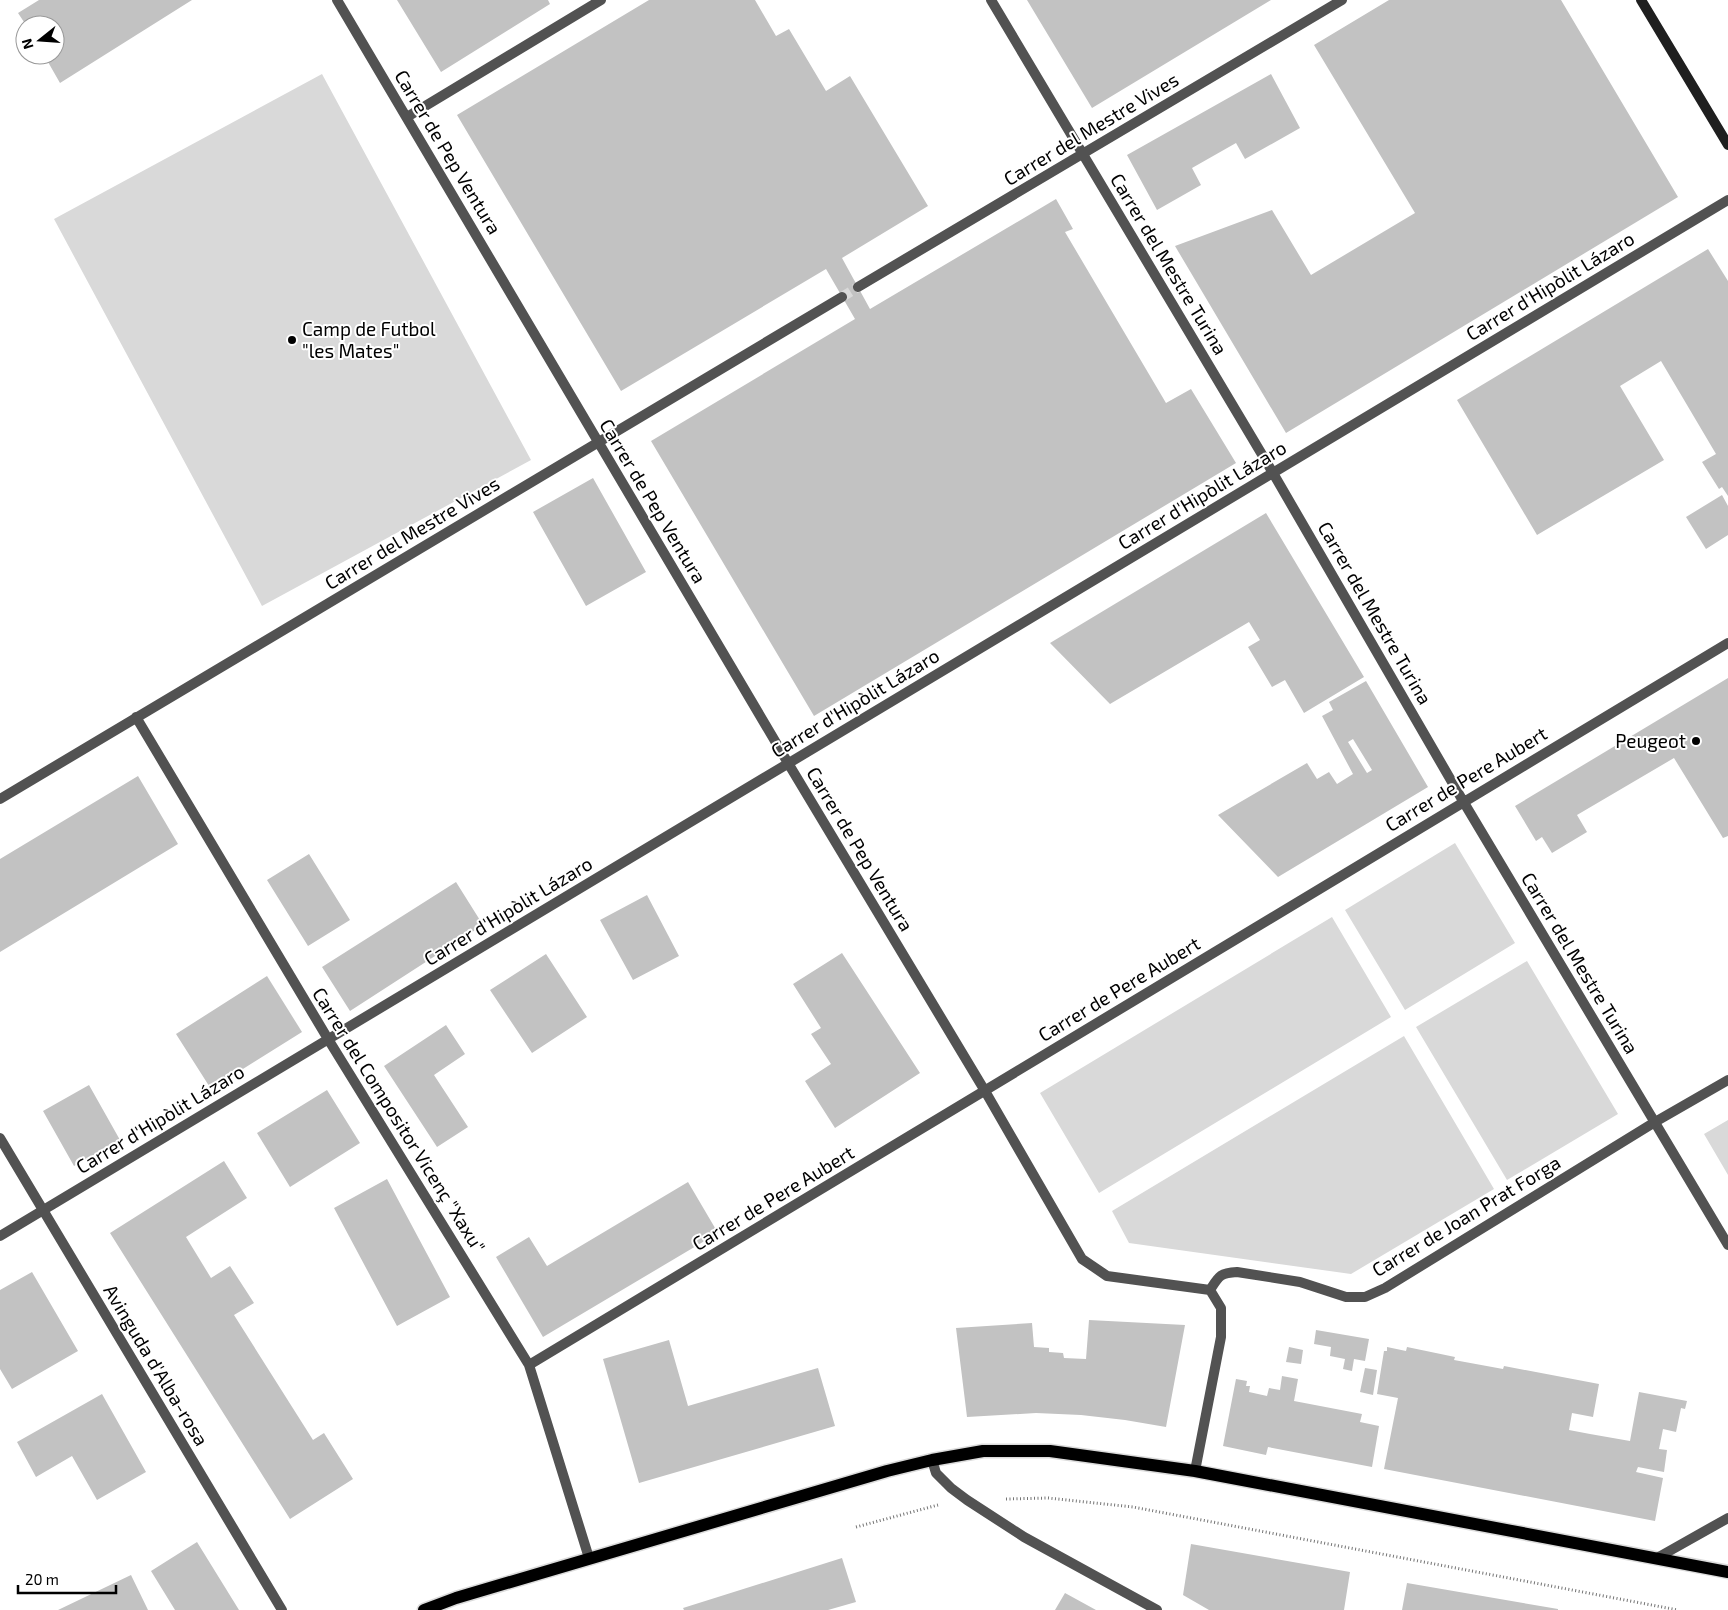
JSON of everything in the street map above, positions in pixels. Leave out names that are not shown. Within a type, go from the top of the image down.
[{"type":"main road","points":[[424,1610],[456,1598],[589,1558],[887,1471],[932,1460],[983,1451],[1050,1451],[1194,1471],[1728,1572]]},
{"type":"street","name":"Carrer de Pep Ventura","points":[[338,0],[788,763],[985,1090],[1082,1259],[1107,1276],[1210,1290]]},
{"type":"street","points":[[407,118],[601,0]]},
{"type":"street","name":"Carrer del Mestre Turina","points":[[991,0],[1273,473],[1463,801],[1728,1245]]},
{"type":"street","name":"Carrer del Mestre Vives","points":[[858,287],[1342,0]]},
{"type":"street","points":[[1642,0],[1728,145]]},
{"type":"street","name":"Carrer d'Hipòlit Lázaro","points":[[0,1236],[1728,200]]},
{"type":"street","name":"Carrer del Mestre Vives","points":[[0,799],[842,297]]},
{"type":"street","name":"Carrer de Pere Aubert","points":[[529,1365],[1728,643]]},
{"type":"street","name":"Carrer del Compositor Vicenç \"Xaxu\"","points":[[136,717],[328,1039],[529,1365],[589,1558]]},
{"type":"street","name":"Carrer de Joan Prat Forga","points":[[1210,1290],[1219,1276],[1237,1272],[1300,1282],[1346,1297],[1365,1297],[1384,1288],[1655,1122],[1728,1080]]},
{"type":"street","name":"Avinguda d'Alba-rosa","points":[[0,1138],[282,1610]]},
{"type":"street","points":[[1194,1471],[1221,1336],[1221,1308],[1210,1290]]},
{"type":"street","points":[[932,1460],[936,1473],[967,1500],[1024,1537],[1157,1610]]},
{"type":"street","points":[[1657,1558],[1728,1518]]},
{"type":"path","points":[[856,1527],[952,1501],[1048,1498],[1133,1508],[1678,1610]]},
{"type":"shaded area","name":"Camp de Futbol \"les Mates\"","points":[[322,74],[531,460],[262,606],[54,219]]},
{"type":"shaded area","points":[[1455,843],[1515,943],[1405,1010],[1345,910]]},
{"type":"shaded area","points":[[1332,917],[1391,1017],[1099,1193],[1040,1093]]},
{"type":"shaded area","points":[[1527,961],[1618,1114],[1507,1180],[1416,1027]]},
{"type":"shaded area","points":[[1404,1036],[1494,1189],[1351,1274],[1129,1243],[1112,1211]]},
{"type":"shaded area","points":[[1728,1120],[1728,1175],[1704,1134]]},
{"type":"building","points":[[39,0],[192,0],[60,83],[50,65],[65,65],[65,15],[19,15],[18,13]]},
{"type":"building","points":[[397,0],[548,0],[550,4],[441,72]]},
{"type":"building","points":[[649,0],[755,0],[776,36],[789,29],[826,91],[850,76],[928,206],[842,258],[870,309],[1056,199],[1073,229],[1065,232],[1166,403],[1191,389],[1236,463],[814,716],[651,441],[855,319],[826,269],[621,391],[457,115]]},
{"type":"building","points":[[1027,0],[1271,0],[1092,108]]},
{"type":"building","points":[[1389,0],[1561,0],[1678,197],[1286,433],[1175,246],[1272,210],[1311,275],[1415,213],[1314,45]]},
{"type":"building","points":[[1271,74],[1300,128],[1245,159],[1236,143],[1192,168],[1201,185],[1157,210],[1127,155]]},
{"type":"building","points":[[1708,249],[1728,281],[1728,496],[1722,487],[1719,489],[1702,462],[1716,454],[1661,361],[1620,386],[1664,460],[1537,535],[1457,400]]},
{"type":"building","points":[[593,478],[646,572],[586,606],[533,512]]},
{"type":"building","points":[[1722,495],[1728,506],[1728,535],[1706,549],[1686,517]]},
{"type":"building","points":[[1266,513],[1364,677],[1304,713],[1285,680],[1272,687],[1248,647],[1260,640],[1249,622],[1110,704],[1050,643]]},
{"type":"building","points":[[1728,678],[1728,836],[1723,838],[1674,758],[1577,815],[1587,832],[1552,853],[1542,837],[1536,841],[1515,806]]},
{"type":"building","points":[[1366,681],[1428,787],[1278,877],[1218,815],[1307,763],[1317,779],[1329,772],[1337,784],[1353,774],[1322,716],[1333,710],[1329,702]],"holes":[[[1353,739],[1372,770],[1367,773],[1348,742]]]},
{"type":"building","points":[[138,776],[178,844],[0,952],[0,859]]},
{"type":"building","points":[[309,854],[350,920],[308,946],[267,880]]},
{"type":"building","points":[[456,882],[483,925],[350,1011],[322,967]]},
{"type":"building","points":[[647,895],[679,956],[633,980],[600,920]]},
{"type":"building","points":[[842,953],[920,1073],[835,1128],[805,1081],[831,1064],[811,1034],[821,1028],[793,984]]},
{"type":"building","points":[[546,954],[587,1017],[532,1053],[490,990]]},
{"type":"building","points":[[267,976],[302,1032],[211,1089],[176,1034]]},
{"type":"building","points":[[446,1025],[465,1054],[434,1075],[468,1127],[437,1147],[384,1066]]},
{"type":"building","points":[[89,1085],[120,1140],[74,1166],[43,1111]]},
{"type":"building","points":[[327,1090],[360,1143],[290,1187],[257,1133]]},
{"type":"building","points":[[224,1161],[247,1198],[186,1237],[211,1278],[230,1266],[254,1303],[234,1315],[313,1440],[324,1433],[353,1479],[290,1519],[110,1233]]},
{"type":"building","points":[[387,1179],[450,1297],[397,1326],[334,1208]]},
{"type":"building","points":[[688,1182],[718,1233],[543,1337],[496,1257],[529,1237],[547,1266]]},
{"type":"building","points":[[32,1272],[78,1351],[12,1389],[0,1369],[0,1290]]},
{"type":"building","points":[[1089,1320],[1185,1325],[1166,1427],[1081,1415],[1036,1413],[967,1417],[956,1328],[1032,1323],[1034,1347],[1049,1348],[1049,1352],[1063,1353],[1064,1358],[1086,1359]]},
{"type":"building","points":[[1316,1330],[1369,1339],[1365,1361],[1354,1359],[1352,1371],[1343,1369],[1345,1359],[1330,1356],[1331,1347],[1314,1344]]},
{"type":"building","points":[[669,1340],[688,1406],[818,1368],[835,1426],[639,1483],[603,1359]]},
{"type":"building","points":[[1289,1347],[1303,1350],[1301,1364],[1286,1362]]},
{"type":"building","points":[[1387,1347],[1406,1351],[1407,1347],[1455,1357],[1454,1360],[1503,1369],[1504,1366],[1599,1384],[1593,1417],[1572,1413],[1569,1430],[1590,1434],[1630,1441],[1639,1392],[1687,1401],[1685,1409],[1681,1408],[1676,1432],[1663,1429],[1659,1449],[1667,1450],[1664,1472],[1638,1467],[1636,1472],[1663,1478],[1655,1521],[1384,1469],[1398,1398],[1377,1394],[1384,1351],[1387,1351]]},
{"type":"building","points":[[1365,1368],[1377,1370],[1373,1395],[1360,1392]]},
{"type":"building","points":[[1282,1376],[1298,1379],[1294,1401],[1362,1414],[1360,1422],[1379,1426],[1372,1467],[1268,1447],[1266,1455],[1223,1446],[1236,1379],[1247,1381],[1246,1386],[1250,1386],[1249,1392],[1267,1396],[1269,1388],[1280,1390]]},
{"type":"building","points":[[102,1394],[146,1472],[97,1500],[72,1456],[36,1477],[17,1442]]},
{"type":"building","points":[[197,1542],[239,1610],[175,1610],[151,1571]]},
{"type":"building","points":[[1191,1544],[1350,1572],[1344,1610],[1209,1610],[1183,1595]]},
{"type":"building","points":[[842,1558],[856,1602],[828,1610],[684,1610],[683,1608]]},
{"type":"building","points":[[131,1575],[148,1610],[58,1610]]},
{"type":"building","points":[[1407,1583],[1558,1609],[1558,1610],[1402,1610]]},
{"type":"building","points":[[1065,1593],[1096,1610],[1055,1610]]},
{"type":"tunnel","points":[[842,297],[858,287]]},
{"type":"place","name":"Camp de Futbol \"les Mates\"","points":[[292,340]]},
{"type":"place","name":"Peugeot","points":[[1696,741]]}]
